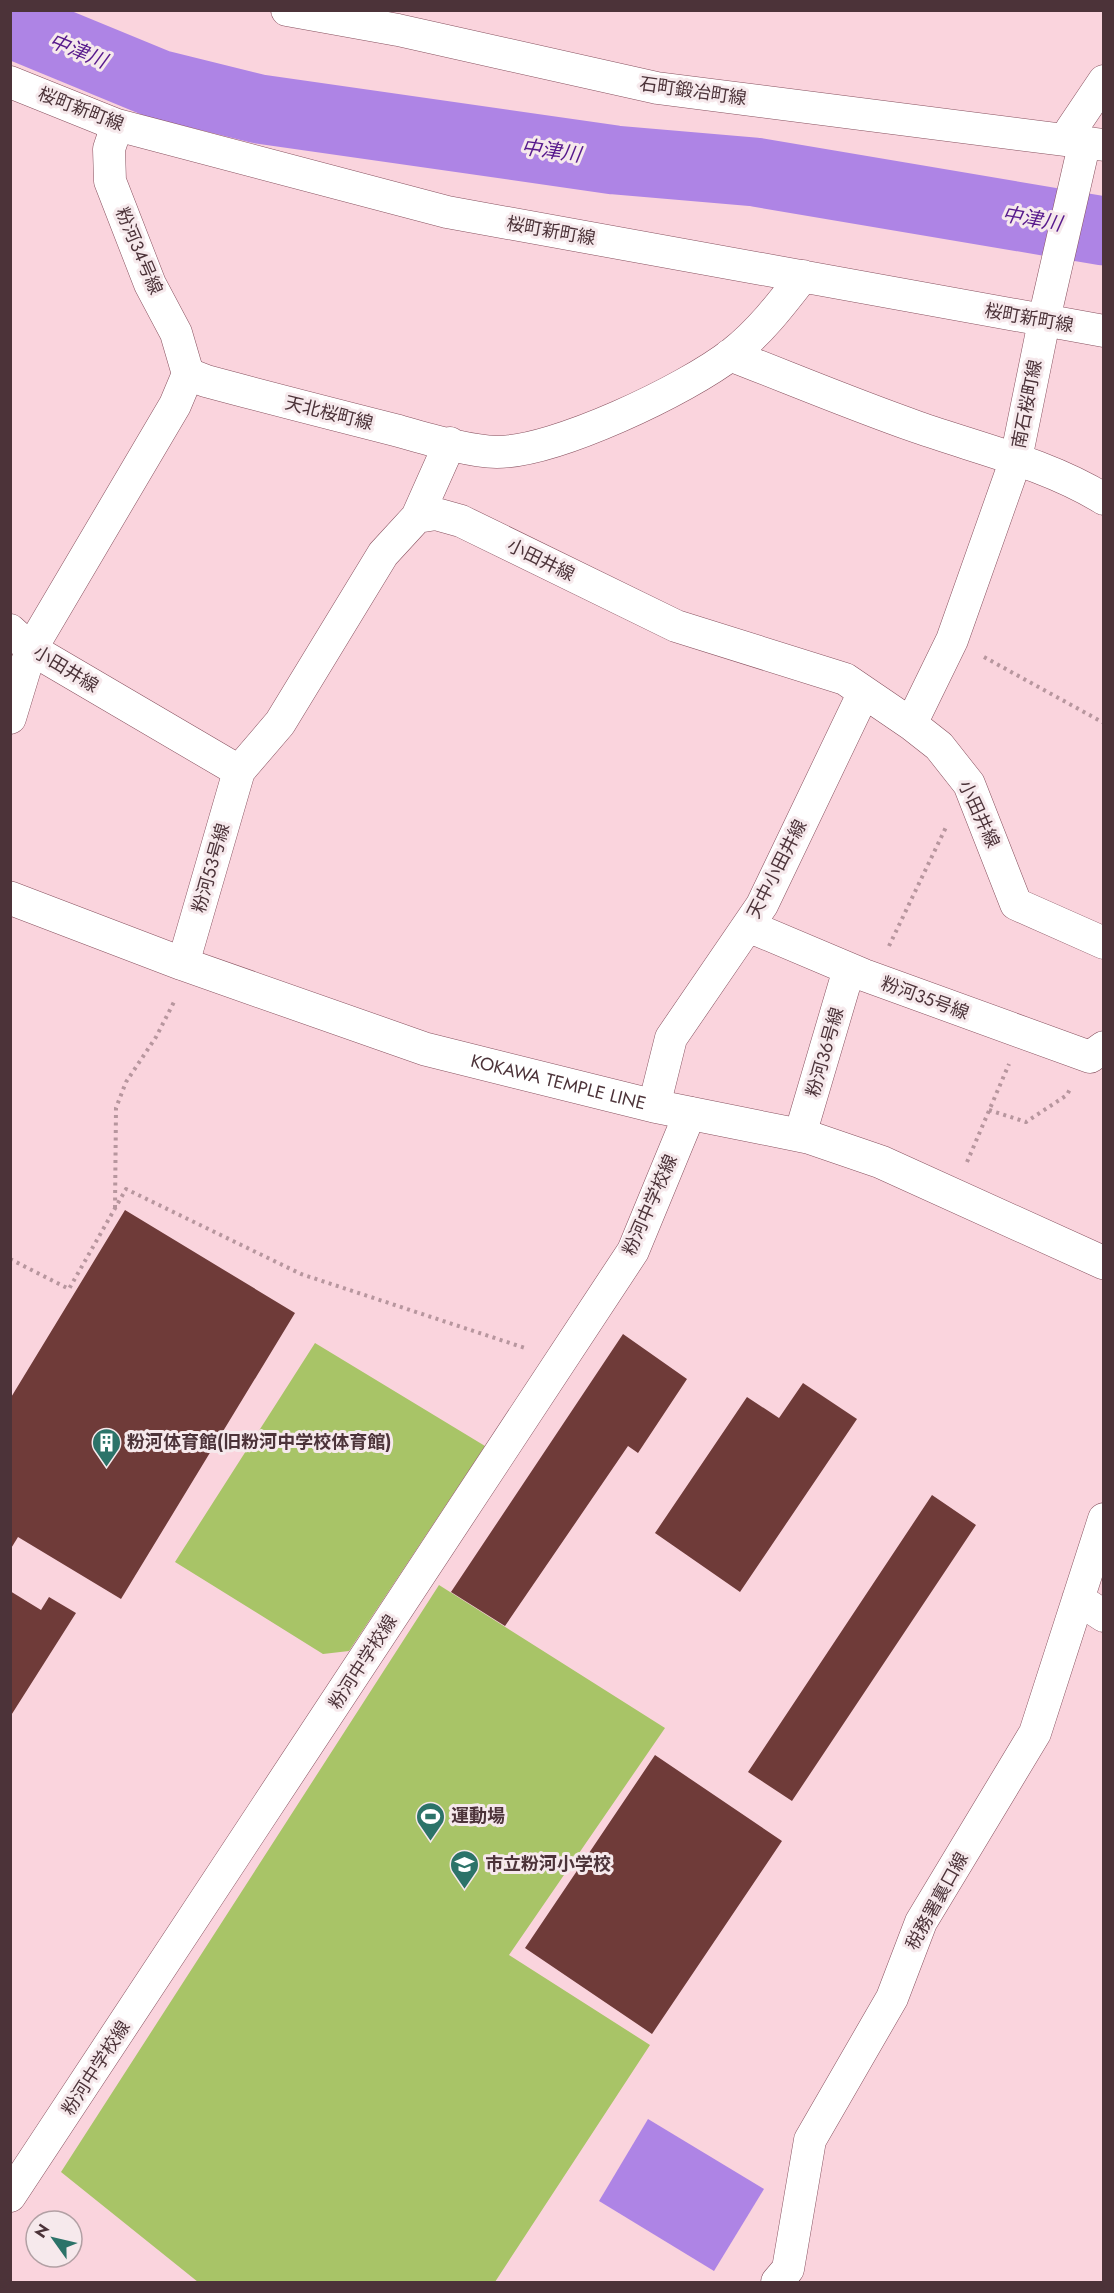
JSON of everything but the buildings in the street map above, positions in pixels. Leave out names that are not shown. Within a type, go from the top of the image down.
[{"type":"main road","name":"KOKAWA TEMPLE LINE","points":[[10,898],[188,966],[425,1049],[654,1106],[800,1136],[881,1162],[1104,1263]]},
{"type":"street","name":"石町鍛冶町線","points":[[287,10],[398,30],[657,88],[1088,146]]},
{"type":"street","name":"南石桜町線","points":[[911,724],[952,640],[1016,459],[1046,311],[1088,146],[1071,130],[1104,81]]},
{"type":"street","name":"桜町新町線","points":[[10,82],[117,125],[447,212],[803,276],[1046,311],[1104,331]]},
{"type":"street","name":"粉河34号線","points":[[117,125],[109,149],[110,181],[150,284],[176,333],[188,374]]},
{"type":"street","name":"天北桜町線","points":[[188,374],[252,393],[450,443],[495,452],[523,450],[545,445],[626,412],[682,385],[730,355],[772,315],[803,276]]},
{"type":"street","points":[[730,355],[915,426],[1016,459],[1086,488],[1104,499]]},
{"type":"street","points":[[10,718],[21,640],[175,405],[188,374]]},
{"type":"street","points":[[239,771],[280,723],[383,554],[417,517],[450,443]]},
{"type":"street","name":"小田井線","points":[[417,517],[436,514],[461,521],[676,626],[845,680],[911,724],[939,746],[969,784],[1016,903],[1104,943]]},
{"type":"street","name":"小田井線","points":[[21,640],[239,771]]},
{"type":"street","name":"天中小田井線","points":[[654,1106],[670,1038],[762,905],[864,692]]},
{"type":"street","name":"粉河53号線","points":[[188,966],[239,771]]},
{"type":"street","name":"粉河35号線","points":[[748,926],[861,974],[1023,1033],[1095,1052]]},
{"type":"street","name":"粉河36号線","points":[[800,1136],[861,974]]},
{"type":"street","name":"粉河中学校線","points":[[10,2196],[633,1251],[690,1113]]},
{"type":"street","name":"税務署裏口線","points":[[777,2283],[788,2269],[810,2140],[892,1998],[921,1922],[1035,1733],[1091,1607],[1104,1519]]},
{"type":"path","points":[[952,640],[1104,723]]},
{"type":"path","points":[[861,974],[951,816],[977,803]]},
{"type":"path","points":[[115,1209],[116,1108],[126,1082],[156,1037],[188,966]]},
{"type":"path","points":[[952,1195],[1023,1033]]},
{"type":"path","points":[[989,1110],[1026,1122],[1067,1095],[1095,1052]]},
{"type":"path","points":[[10,1259],[69,1289],[126,1189],[301,1274],[561,1360]]},
{"type":"green space","points":[[315,1343],[485,1446],[349,1651],[323,1654],[175,1562]]},
{"type":"green space","name":"運動場","points":[[439,1585],[665,1728],[509,1955],[650,2045],[495,2282],[198,2282],[61,2172]]},
{"type":"shaded area","points":[[648,2119],[764,2189],[714,2271],[599,2201]]},
{"type":"waterway","name":"中津川","points":[[10,23],[158,84],[259,109],[615,160],[755,172],[1104,231]]},
{"type":"place","name":"粉河体育館(旧粉河中学校体育館)","points":[[106,1468]]},
{"type":"place","name":"運動場","points":[[430,1842]]},
{"type":"place","name":"市立粉河小学校","points":[[464,1890]]}]
